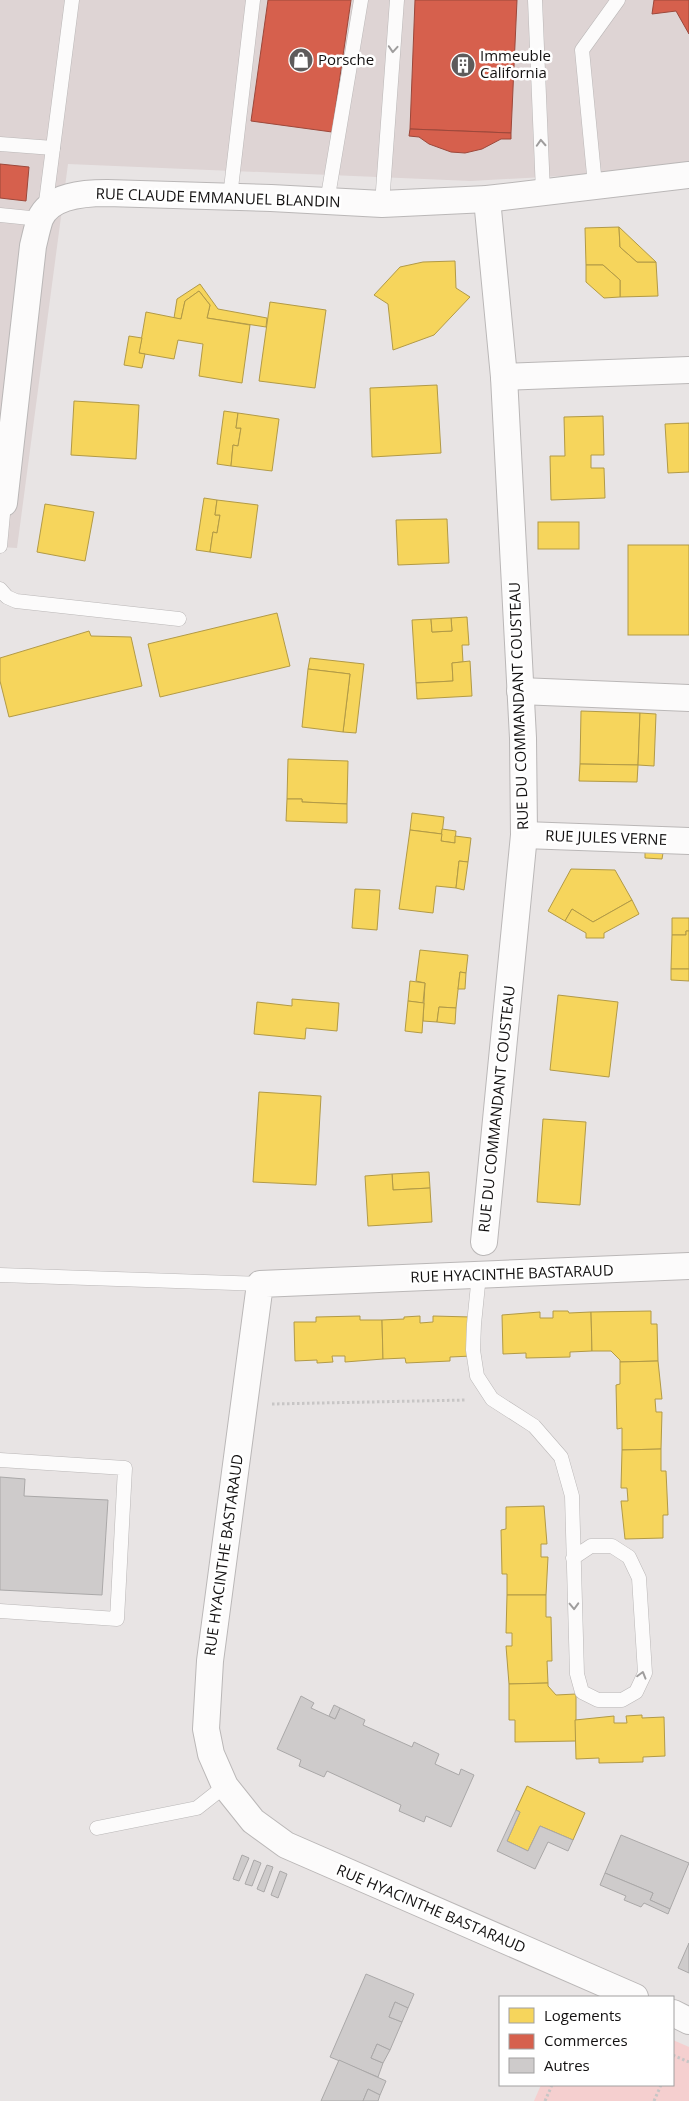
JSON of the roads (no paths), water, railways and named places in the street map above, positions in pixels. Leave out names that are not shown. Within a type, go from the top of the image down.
[{"type":"street","name":"RUE CLAUDE EMMANUEL BLANDIN","points":[[42,215],[53,204],[87,193],[382,204],[488,199],[689,175]]},
{"type":"street","name":"RUE DU COMMANDANT COUSTEAU","points":[[484,1242],[524,835],[520,691],[504,377],[488,199]]},
{"type":"street","points":[[2,503],[33,246],[42,215]]},
{"type":"street","points":[[504,377],[689,370]]},
{"type":"street","points":[[520,691],[689,698]]},
{"type":"street","name":"RUE JULES VERNE","points":[[524,835],[689,841]]},
{"type":"street","name":"RUE HYACINTHE BASTARAUD","points":[[634,1996],[286,1845],[253,1821],[225,1786],[211,1754],[206,1729],[210,1660],[260,1284],[689,1266]]},
{"type":"street","points":[[674,2014],[689,2021]]},
{"type":"lane","points":[[0,215],[42,215],[53,148],[72,0]]},
{"type":"lane","points":[[230,197],[253,0]]},
{"type":"lane","points":[[327,202],[362,0]]},
{"type":"lane","points":[[382,204],[397,0]]},
{"type":"lane","points":[[535,0],[543,192]]},
{"type":"lane","points":[[595,185],[582,50],[618,0]]},
{"type":"lane","points":[[0,144],[53,148]]},
{"type":"lane","points":[[0,546],[2,503]]},
{"type":"lane","points":[[0,589],[7,598],[16,601],[179,619]]},
{"type":"lane","points":[[0,1275],[260,1284]]},
{"type":"lane","points":[[479,1275],[473,1350],[477,1376],[492,1399],[534,1426],[561,1458],[572,1496],[573,1558],[577,1674],[582,1692],[598,1700],[622,1700],[636,1692],[645,1673],[639,1578],[629,1557],[612,1546],[591,1546],[573,1558]]},
{"type":"lane","points":[[0,1460],[126,1468],[117,1619],[0,1611]]},
{"type":"lane","points":[[97,1828],[197,1808],[225,1786]]},
{"type":"place","name":"Porsche","points":[[301,60]]},
{"type":"place","name":"Immeuble California","points":[[463,65]]}]
